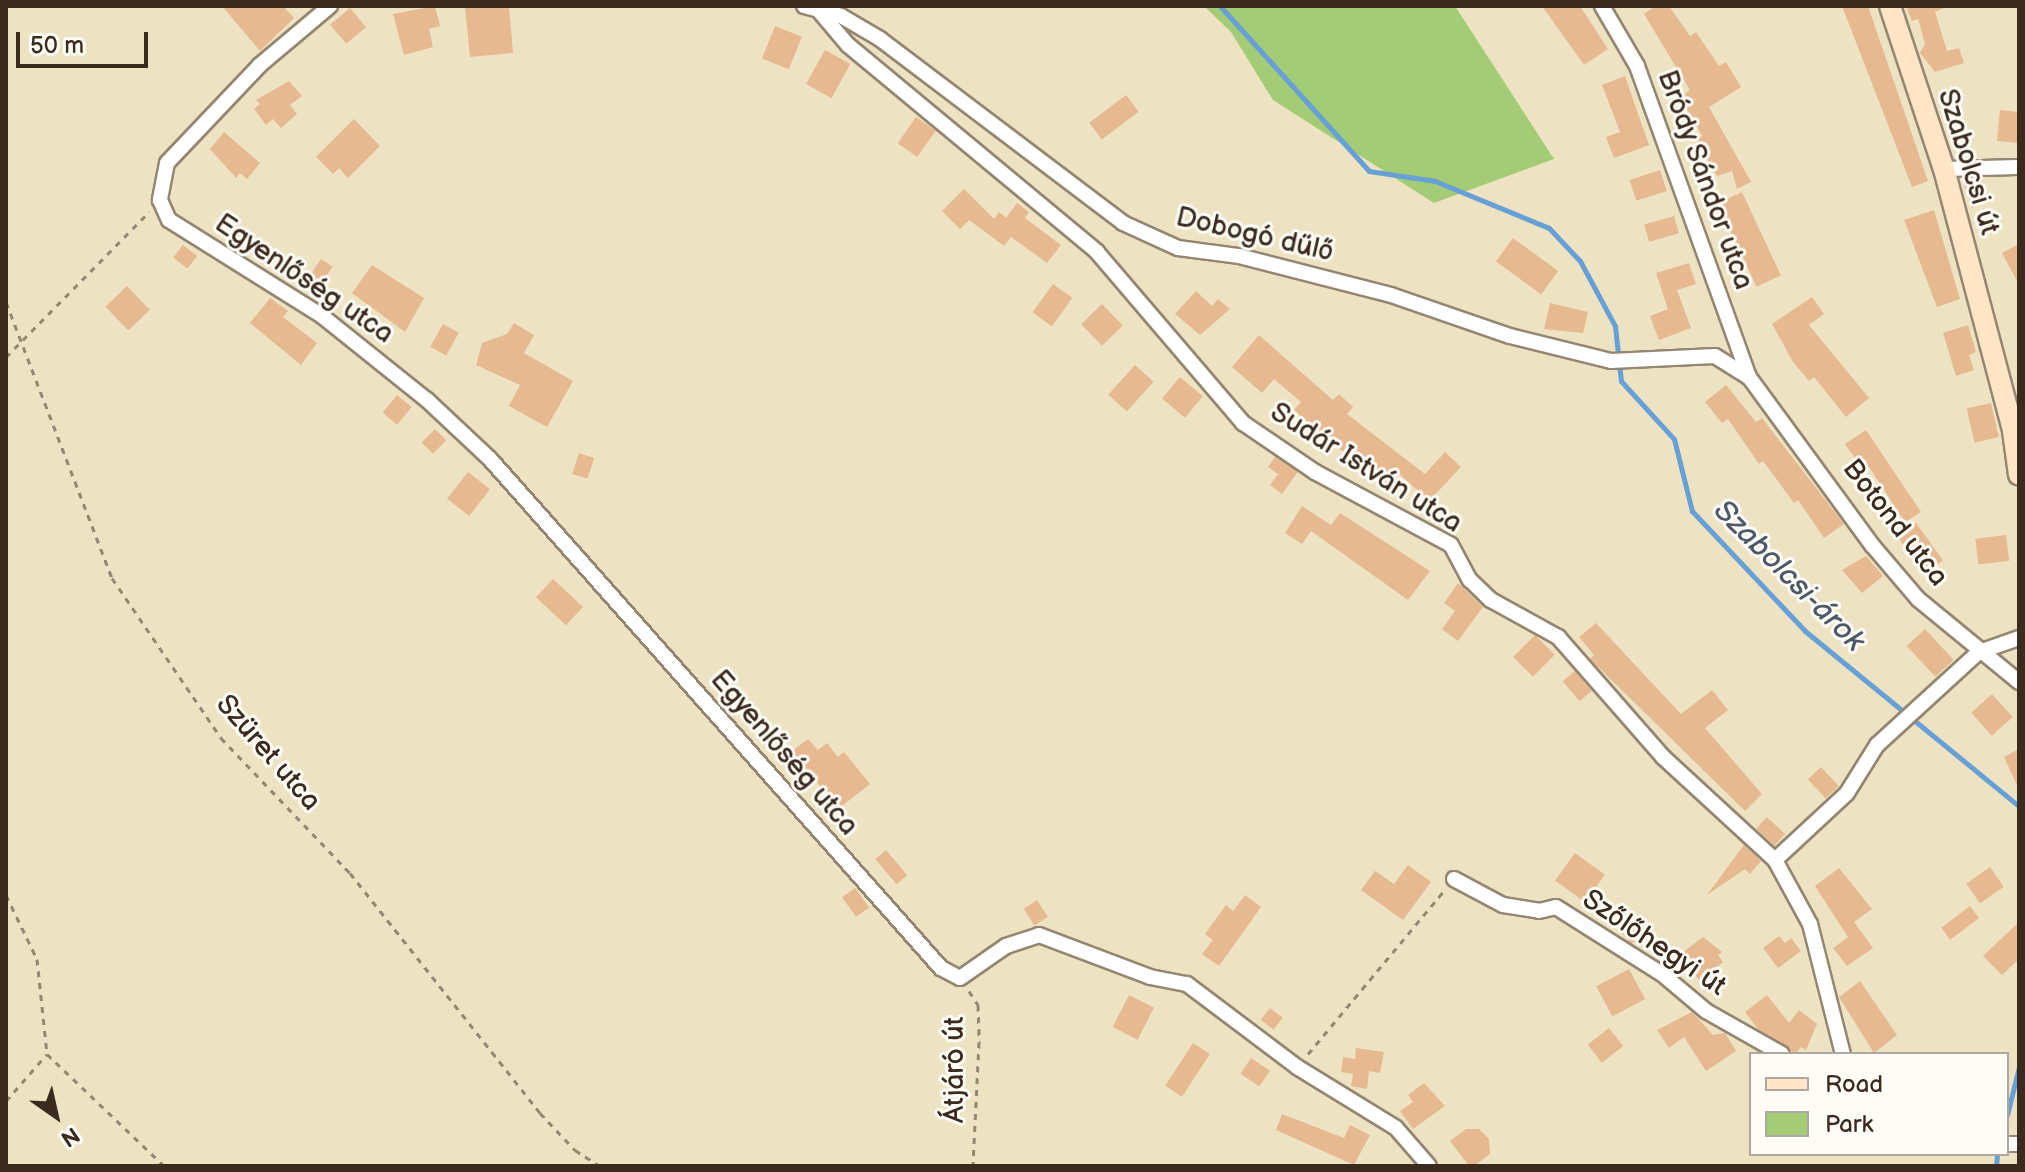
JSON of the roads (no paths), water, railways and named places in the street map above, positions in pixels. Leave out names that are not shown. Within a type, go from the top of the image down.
[{"type":"street","name":"Egyenlőség utca","points":[[330,6],[192,131],[167,163],[160,200],[169,220],[322,316],[427,400],[490,459],[941,968],[960,978],[1006,946],[1039,935],[1150,977],[1187,984],[1297,1067],[1396,1128],[1429,1166]]},
{"type":"street","name":"Bródy Sándor utca","points":[[1602,6],[1637,66],[1749,377]]},
{"type":"street","name":"Szabolcsi út","points":[[1890,6],[1944,169],[2016,430],[2019,475]]},
{"type":"street","name":"Dobogó dűlő","points":[[813,7],[841,16],[880,39],[1123,223],[1178,248],[1239,256],[1376,291],[1510,336],[1618,361],[1715,356],[1749,377]]},
{"type":"street","name":"Sudár István utca","points":[[813,7],[848,45],[1097,252],[1243,423],[1315,472],[1451,545],[1470,580],[1491,600],[1558,637],[1663,757],[1775,860],[1810,924],[1842,1052]]},
{"type":"street","points":[[1944,169],[2019,167]]},
{"type":"street","name":"Botond utca","points":[[1749,377],[1872,545],[1918,599],[2019,682]]},
{"type":"street","points":[[1775,860],[1847,793],[1877,745],[1979,652],[2019,638]]},
{"type":"street","name":"Szőlőhegyi út","points":[[1454,879],[1503,905],[1539,911],[1556,907],[1662,974],[1706,1011],[1778,1052]]},
{"type":"waterway","name":"Szabolcsi-árok","points":[[1220,6],[1369,171],[1435,181],[1549,228],[1580,261],[1615,326],[1621,381],[1674,439],[1692,511],[1805,631],[2019,806]]},
{"type":"waterway","name":"Szabolcsi-árok","points":[[2009,1107],[2019,1067]]},
{"type":"waterway","name":"Szabolcsi-árok","points":[[1996,1166],[1997,1156]]}]
